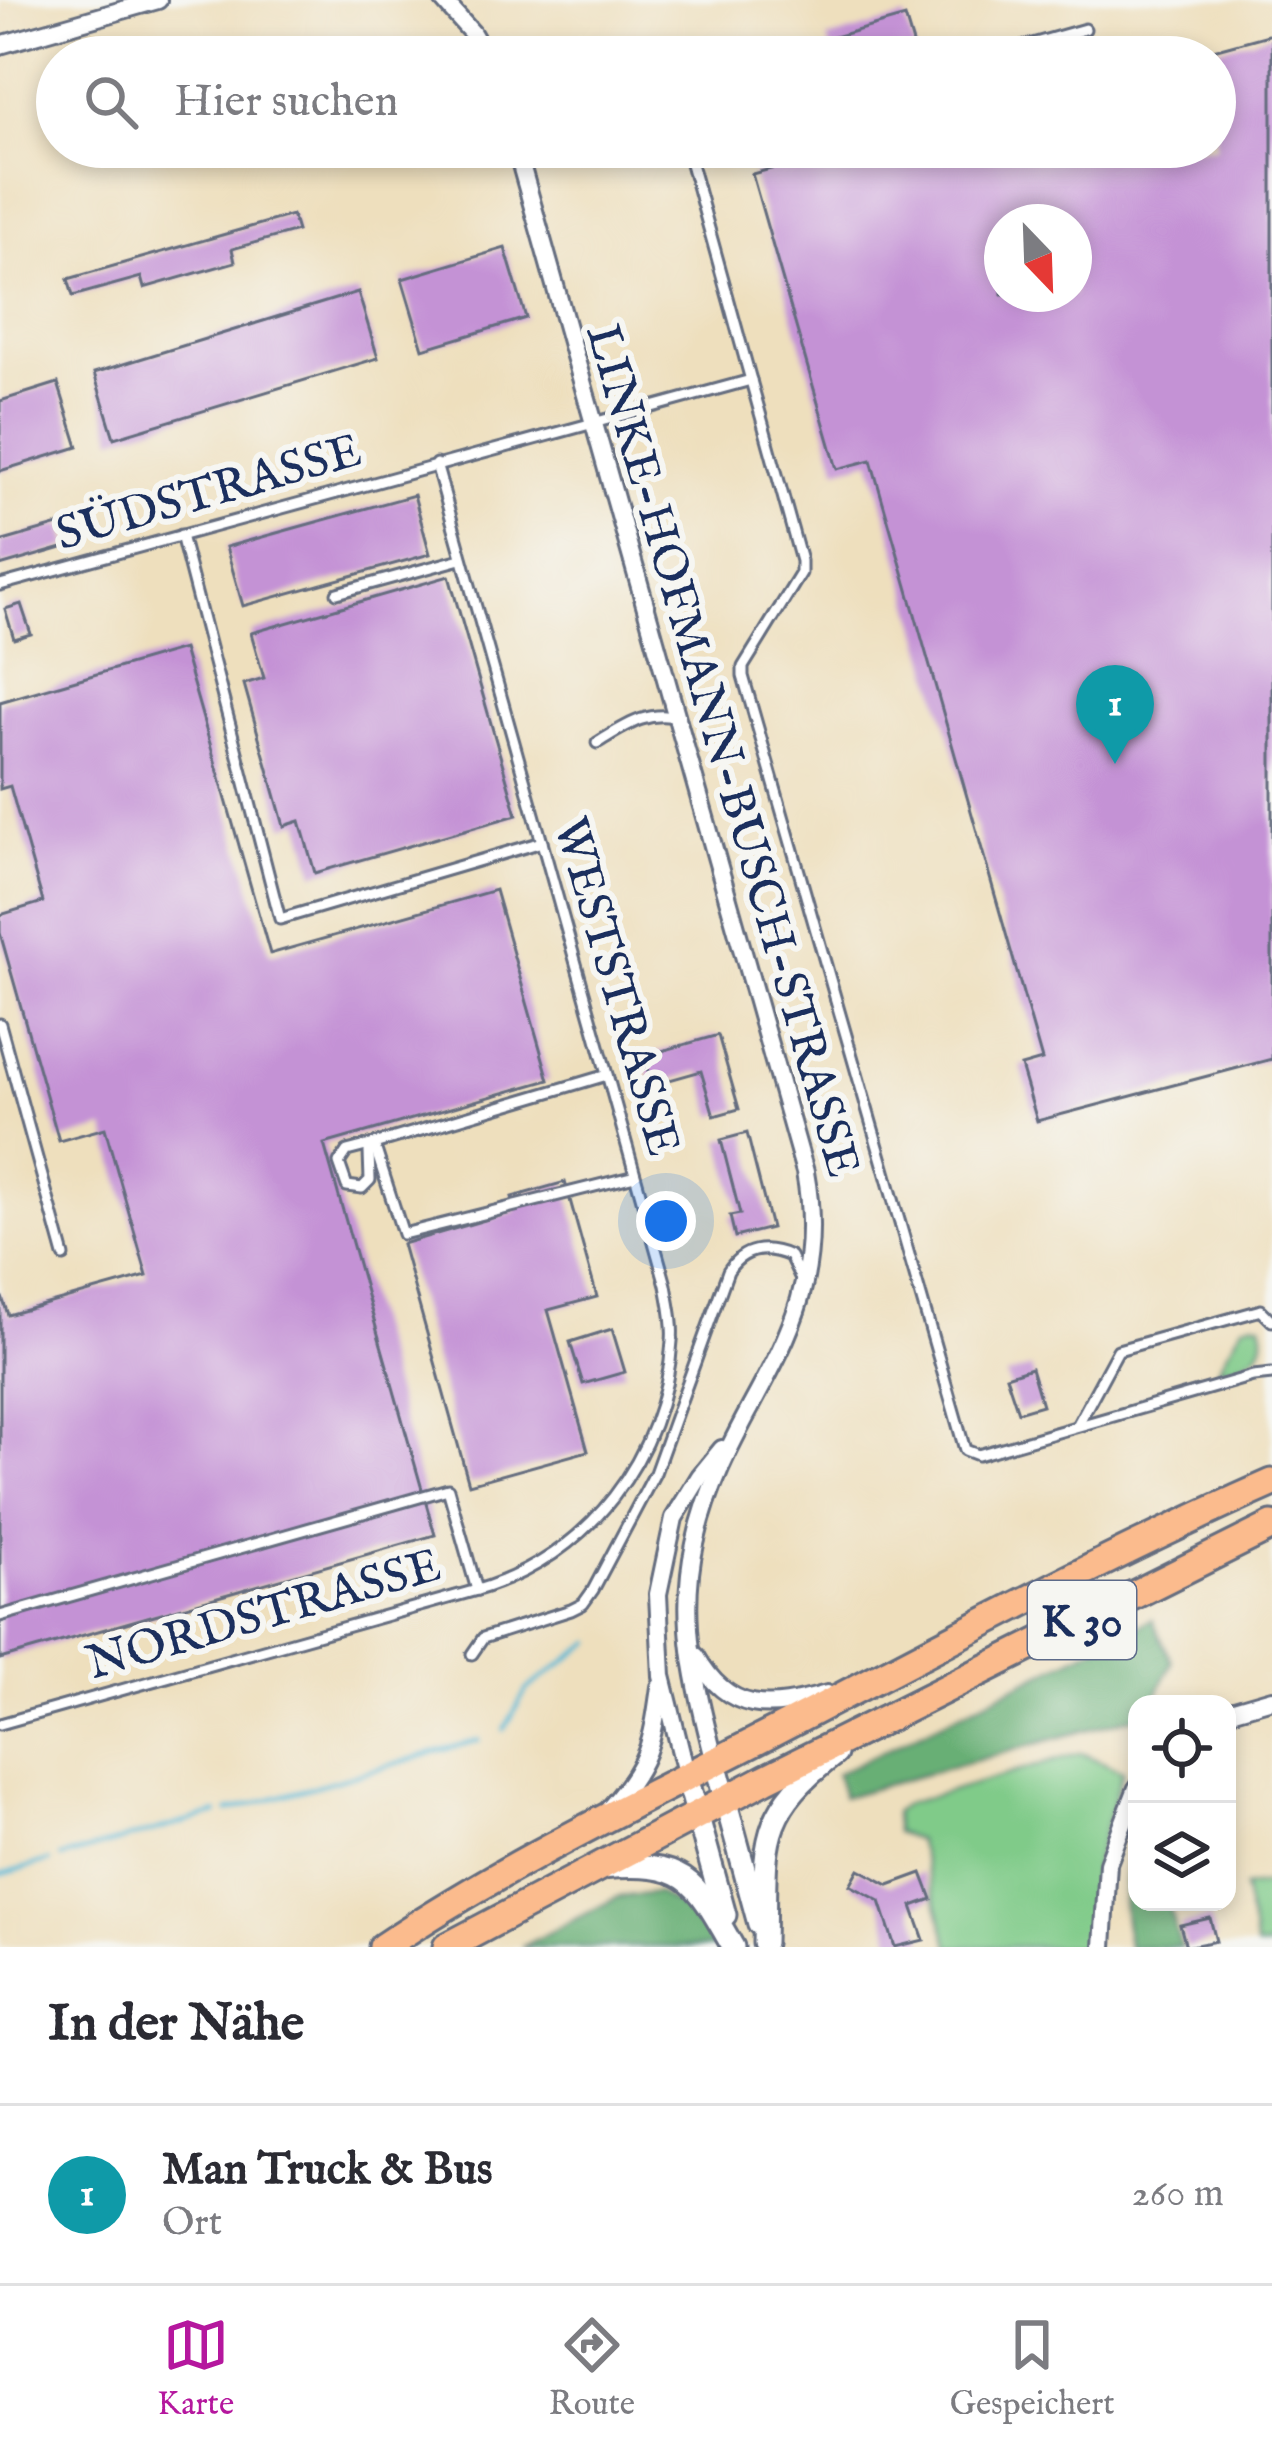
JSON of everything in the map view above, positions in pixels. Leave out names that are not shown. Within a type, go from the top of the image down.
[{"type":"main road","name":"K 30","points":[[383,1947],[443,1906],[601,1819],[1043,1588],[1272,1483]]},
{"type":"main road","name":"K 30","points":[[447,1947],[724,1801],[1272,1526]]},
{"type":"street","points":[[0,45],[158,0]]},
{"type":"street","points":[[443,0],[472,36]]},
{"type":"street","name":"LINKE-HOFMANN-BUSCH-STRASSE","points":[[523,168],[806,1172],[813,1215],[805,1292],[767,1381],[674,1518],[658,1594],[662,1676],[687,1777]]},
{"type":"street","name":"LINKE-HOFMANN-BUSCH-STRASSE","points":[[715,1762],[698,1700],[687,1607],[695,1540],[734,1435]]},
{"type":"street","points":[[690,1646],[722,1691],[766,1708],[863,1684]]},
{"type":"street","points":[[601,1819],[631,1785],[651,1751],[662,1676]]},
{"type":"street","points":[[1236,1709],[1272,1699]]},
{"type":"street","points":[[765,1945],[766,1859],[778,1810],[807,1775],[870,1727]]},
{"type":"street","points":[[715,1762],[765,1945]]},
{"type":"street","points":[[687,1777],[733,1947]]},
{"type":"street","points":[[1103,1947],[1108,1863],[1131,1803]]},
{"type":"street","points":[[596,1868],[653,1867],[684,1876],[704,1894],[733,1947]]},
{"type":"lane","points":[[1060,36],[1085,29]]},
{"type":"lane","points":[[692,168],[801,561],[801,573],[743,667],[743,676],[964,1450],[978,1455],[1272,1374]]},
{"type":"lane","name":"SÜDSTRASSE","points":[[0,585],[751,380]]},
{"type":"lane","name":"WESTSTRASSE","points":[[436,464],[667,1285],[673,1335],[667,1390],[649,1441],[620,1489],[573,1542],[526,1571],[477,1590]]},
{"type":"lane","points":[[181,535],[280,919],[542,842]]},
{"type":"lane","points":[[337,593],[461,559]]},
{"type":"lane","points":[[597,743],[639,718],[661,713],[679,718]]},
{"type":"lane","points":[[0,1024],[64,1256]]},
{"type":"lane","points":[[374,1144],[369,1152],[370,1180],[362,1187],[347,1186],[339,1162],[343,1156],[374,1144],[607,1075]]},
{"type":"lane","points":[[374,1144],[403,1234],[635,1176]]},
{"type":"lane","points":[[472,1654],[483,1638],[571,1610],[583,1604],[593,1590],[655,1473],[728,1270],[737,1257],[748,1250],[778,1250],[790,1256],[805,1292]]},
{"type":"lane","points":[[1078,1424],[1118,1350],[1262,1310],[1272,1321]]},
{"type":"lane","points":[[0,1616],[448,1489],[477,1590]]},
{"type":"lane","name":"NORDSTRASSE","points":[[0,1724],[477,1590]]},
{"type":"green space","points":[[1261,1323],[1259,1351],[1217,1370],[1243,1325]]},
{"type":"green space","points":[[1152,1619],[1172,1662],[1157,1695],[1128,1695],[1128,1718],[843,1797],[836,1774]]},
{"type":"green space","points":[[1081,1753],[1123,1771],[1095,1862],[1084,1947],[950,1947],[917,1840],[895,1832],[894,1812],[905,1804]]},
{"type":"green space","points":[[1128,1859],[1128,1911],[1170,1911],[1181,1947],[1128,1947],[1123,1902]]},
{"type":"green space","points":[[1272,1883],[1272,1947],[1256,1947],[1243,1888]]},
{"type":"green space","points":[[657,1893],[705,1922],[713,1947],[521,1947],[618,1897]]},
{"type":"building","points":[[905,17],[911,36],[838,36]]},
{"type":"building","points":[[1272,34],[1272,1059],[1037,1121],[1021,1066],[1042,1060],[871,460],[837,469],[752,174],[774,168],[1236,168],[1236,44]]},
{"type":"building","points":[[292,215],[297,231],[232,249],[235,262],[144,288],[141,277],[73,296],[68,279]]},
{"type":"building","points":[[505,248],[526,318],[423,349],[402,279]]},
{"type":"building","points":[[358,292],[378,358],[114,438],[94,373]]},
{"type":"building","points":[[58,383],[78,447],[0,471],[0,401]]},
{"type":"building","points":[[414,495],[430,554],[243,606],[226,547]]},
{"type":"building","points":[[62,524],[69,546],[0,566],[0,542]]},
{"type":"building","points":[[449,576],[517,815],[315,873],[300,821],[284,826],[244,684],[264,678],[251,633]]},
{"type":"building","points":[[21,604],[31,634],[14,639],[5,609]]},
{"type":"building","points":[[183,649],[270,954],[495,890],[549,1080],[324,1144],[435,1535],[0,1659],[0,1291],[8,1315],[147,1276],[105,1128],[59,1141],[0,933],[0,915],[43,902],[10,786],[0,789],[0,702]]},
{"type":"building","points":[[718,1035],[739,1109],[714,1116],[701,1071],[652,1085],[644,1056]]},
{"type":"building","points":[[747,1133],[771,1228],[735,1237],[730,1216],[740,1214],[721,1140]]},
{"type":"building","points":[[565,1182],[597,1297],[548,1310],[588,1451],[469,1484],[402,1244],[516,1211],[512,1197]]},
{"type":"building","points":[[612,1329],[625,1372],[583,1384],[570,1342]]},
{"type":"building","points":[[1031,1368],[1042,1405],[1018,1412],[1006,1376]]},
{"type":"building","points":[[859,1869],[889,1885],[922,1873],[932,1899],[912,1906],[924,1940],[895,1947],[880,1901],[850,1885]]},
{"type":"building","points":[[1210,1918],[1216,1941],[1186,1947],[1180,1925]]},
{"type":"waterway","points":[[504,1730],[527,1689],[592,1642]]},
{"type":"waterway","points":[[228,1811],[479,1740]]},
{"type":"waterway","points":[[61,1858],[217,1813]]},
{"type":"waterway","points":[[0,1875],[49,1861]]},
{"type":"place","name":"Man Truck & Bus","points":[[1115,764]]}]
